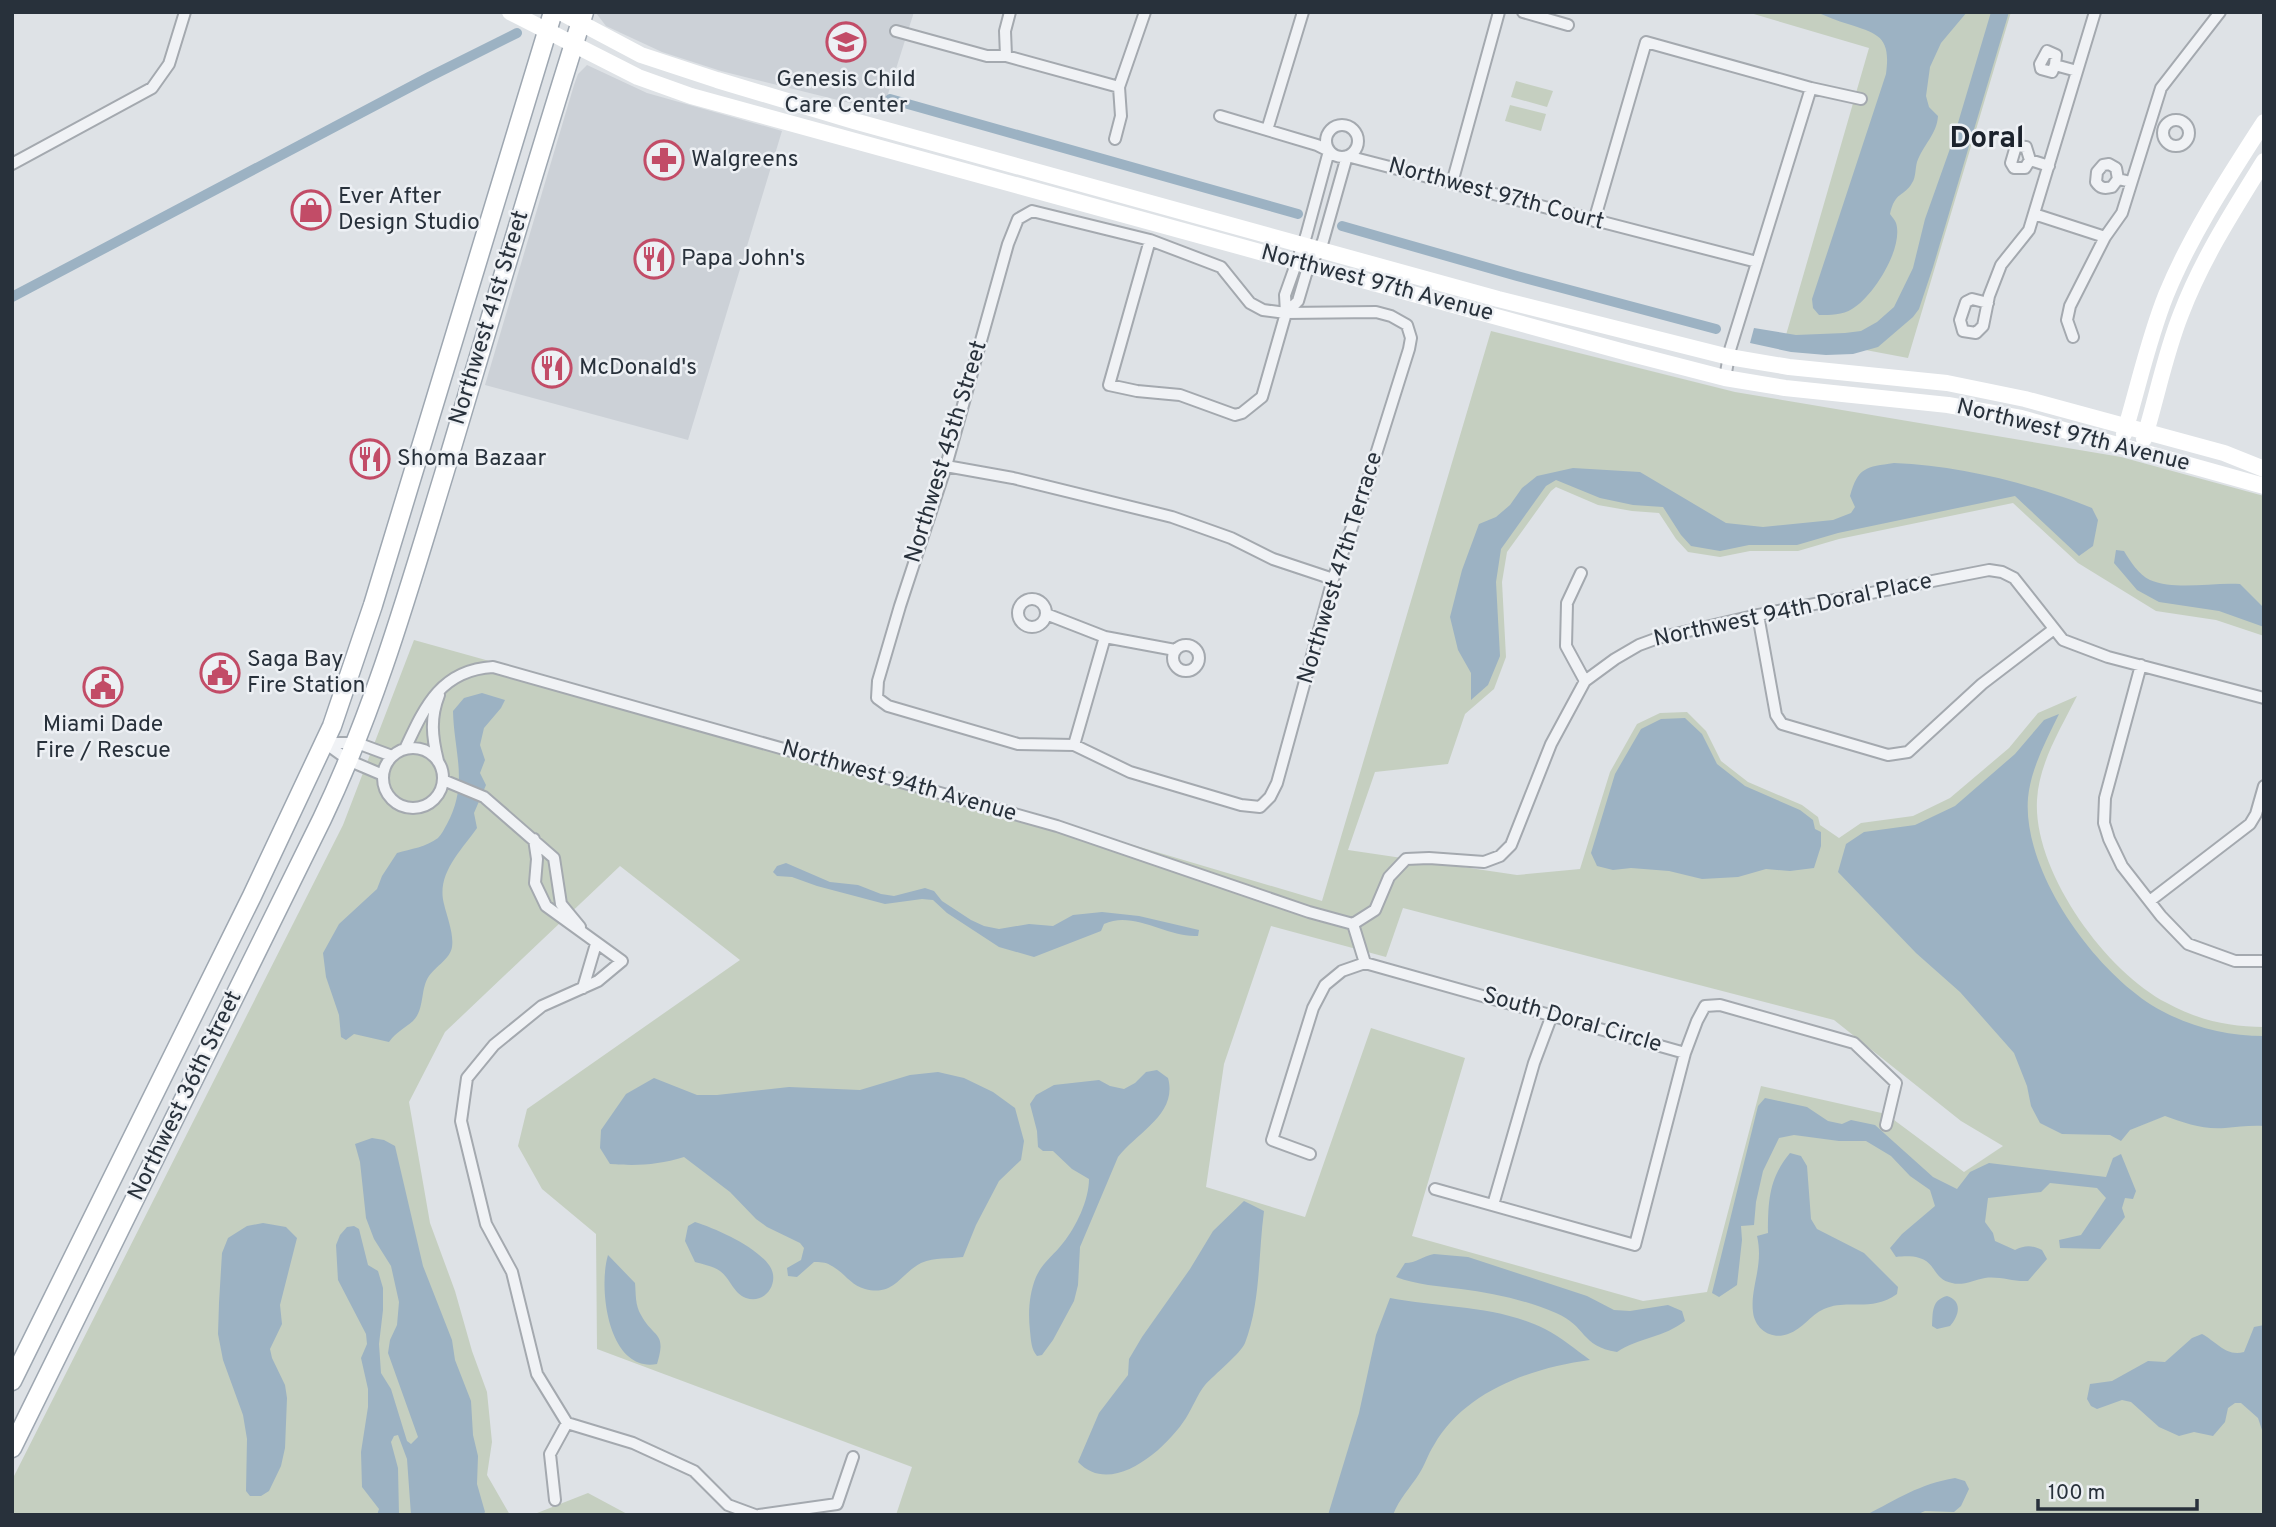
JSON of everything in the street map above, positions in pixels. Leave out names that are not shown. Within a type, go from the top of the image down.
[{"type":"main road","name":"Northwest 41st Street","points":[[325,743],[349,681],[373,605],[553,12]]},
{"type":"main road","name":"Northwest 41st Street","points":[[357,743],[402,613],[582,18]]},
{"type":"main road","points":[[461,316],[488,325]]},
{"type":"main road","points":[[450,351],[458,381],[467,396]]},
{"type":"main road","points":[[432,411],[452,396],[467,396]]},
{"type":"main road","points":[[419,452],[431,463],[439,489]]},
{"type":"main road","points":[[373,605],[402,613]]},
{"type":"main road","name":"Northwest 36th Street","points":[[12,1381],[325,743]]},
{"type":"main road","name":"Northwest 36th Street","points":[[14,1441],[219,1029],[357,743]]},
{"type":"main road","points":[[193,1015],[219,1029]]},
{"type":"main road","points":[[132,1139],[158,1153]]},
{"type":"main road","points":[[59,1286],[85,1300]]},
{"type":"street","points":[[12,164],[149,90],[169,64],[185,12]]},
{"type":"street","name":"Northwest 97th Avenue","points":[[510,12],[638,77],[691,96],[1628,354],[1725,378],[1785,388],[1948,405],[2021,418],[2264,486]]},
{"type":"street","name":"Northwest 97th Avenue","points":[[560,12],[582,18],[641,55],[704,76],[854,121],[1497,299],[1729,357],[1789,368],[1947,383],[2025,399],[2224,453],[2264,469]]},
{"type":"street","points":[[1006,56],[1005,32],[1010,12]]},
{"type":"street","points":[[1115,139],[1121,117],[1119,87],[1145,12]]},
{"type":"street","points":[[1268,130],[1303,12]]},
{"type":"street","points":[[1452,183],[1499,12]]},
{"type":"street","points":[[1523,12],[1568,25]]},
{"type":"street","points":[[1988,303],[2001,265],[2029,230],[2095,12]]},
{"type":"street","points":[[2073,337],[2067,320],[2070,306],[2105,237],[2122,213],[2161,88],[2220,12]]},
{"type":"street","points":[[896,31],[987,56],[1006,56],[1119,87]]},
{"type":"street","points":[[1594,221],[1646,42],[1811,88],[1861,99]]},
{"type":"street","points":[[2055,65],[2077,71]]},
{"type":"street","points":[[1725,378],[1743,309],[1811,88]]},
{"type":"street","name":"Northwest 97th Court","points":[[1220,116],[1268,130],[1337,156],[1346,156],[1757,262]]},
{"type":"street","points":[[2121,446],[2151,335],[2167,293],[2200,224],[2264,122]]},
{"type":"street","points":[[1286,313],[1263,310],[1250,303],[1221,267],[1150,240],[1110,385],[1180,395],[1235,415],[1242,413],[1262,397],[1286,313],[1285,295],[1311,246],[1346,156],[1355,150],[1358,140],[1354,130],[1344,125],[1334,127],[1327,135],[1329,151],[1311,246],[1303,264]]},
{"type":"street","points":[[2149,127],[2163,131]]},
{"type":"street","points":[[2029,160],[2049,166]]},
{"type":"street","points":[[2141,451],[2186,301],[2215,242],[2264,162]]},
{"type":"street","points":[[2118,179],[2131,183]]},
{"type":"street","name":"Northwest 45th Street","points":[[1074,745],[1018,744],[888,706],[880,701],[876,693],[900,606],[946,466],[1008,244],[1018,219],[1032,211],[1150,240]]},
{"type":"street","points":[[2034,214],[2105,237]]},
{"type":"street","points":[[2167,293],[2186,301]]},
{"type":"street","name":"Northwest 47th Terrace","points":[[1074,745],[1130,772],[1241,805],[1261,807],[1277,783],[1333,579],[1361,502],[1411,338],[1407,325],[1391,316],[1376,312],[1286,313]]},
{"type":"street","points":[[946,466],[1013,478],[1172,517],[1231,538],[1273,559],[1333,579]]},
{"type":"street","name":"Northwest 94th Doral Place","points":[[1353,924],[1375,910],[1389,877],[1406,859],[1484,862],[1500,856],[1511,845],[1551,744],[1585,681],[1615,659],[1658,638],[1758,614],[1989,570],[2014,578],[2063,640],[2083,649],[2264,698]]},
{"type":"street","points":[[1581,573],[1567,603],[1566,646],[1585,681]]},
{"type":"street","points":[[1046,614],[1105,637],[1175,650]]},
{"type":"street","points":[[1758,614],[1776,715],[1782,724],[1888,755],[1908,752],[1982,684],[2054,629]]},
{"type":"street","points":[[1074,745],[1105,637]]},
{"type":"street","points":[[2141,665],[2105,799],[2105,823],[2109,839],[2122,866],[2161,916],[2188,944],[2235,961],[2264,961]]},
{"type":"street","name":"Northwest 94th Avenue","points":[[405,749],[430,701],[443,686],[475,668],[494,667],[1057,826],[1309,912],[1353,924]]},
{"type":"street","points":[[438,761],[422,749],[405,749],[392,756],[383,775],[385,790],[391,799],[408,808],[427,804],[440,790],[443,780],[438,761],[431,735],[434,708],[443,686]]},
{"type":"street","points":[[325,743],[357,743],[392,756]]},
{"type":"street","points":[[325,743],[350,761],[383,775]]},
{"type":"street","points":[[443,780],[484,797],[554,858],[561,904],[596,944]]},
{"type":"street","points":[[2151,900],[2250,824],[2256,814],[2264,786]]},
{"type":"street","points":[[534,839],[536,883],[546,906],[622,961],[598,981],[542,1006],[494,1045],[467,1078],[461,1121],[486,1224],[512,1272],[537,1374],[568,1423],[633,1443],[694,1471],[728,1505],[757,1515],[836,1504],[853,1457]]},
{"type":"street","points":[[1310,1154],[1272,1140],[1313,1008],[1325,985],[1342,971],[1366,963],[1353,924]]},
{"type":"street","points":[[583,988],[596,944]]},
{"type":"street","name":"South Doral Circle","points":[[1366,963],[1685,1053],[1705,1006],[1720,1005],[1854,1043],[1896,1083],[1886,1125]]},
{"type":"street","points":[[1493,1205],[1534,1063],[1552,1015]]},
{"type":"street","points":[[1435,1189],[1634,1245],[1685,1053]]},
{"type":"street","points":[[555,1500],[550,1454],[568,1423]]},
{"type":"shaded area","points":[[914,12],[882,113],[721,71],[662,52],[606,26],[596,13]]},
{"type":"shaded area","points":[[587,65],[647,93],[782,131],[688,440],[485,385],[574,85],[578,74]]},
{"type":"green space","points":[[1747,12],[2011,12],[1908,358],[1786,335],[1869,48]]},
{"type":"green space","points":[[1516,81],[1553,91],[1547,107],[1511,97]]},
{"type":"green space","points":[[1510,105],[1546,114],[1541,131],[1505,121]]},
{"type":"green space","points":[[1491,331],[1735,392],[2121,457],[2264,496],[2264,636],[2216,620],[2156,611],[2078,563],[2013,503],[1839,539],[1798,551],[1750,551],[1720,557],[1688,552],[1659,513],[1598,505],[1556,487],[1507,552],[1502,582],[1506,657],[1494,689],[1465,714],[1448,764],[1375,772],[1348,850],[1517,875],[1580,869],[1610,772],[1637,724],[1660,713],[1687,712],[1706,731],[1721,761],[1748,782],[1802,805],[1818,817],[1820,825],[1839,838],[1861,823],[1913,816],[1950,798],[2009,748],[2038,713],[2077,696],[2046,759],[2037,800],[2039,828],[2047,857],[2060,887],[2077,916],[2098,943],[2120,968],[2143,988],[2167,1003],[2202,1018],[2238,1026],[2264,1027],[2264,1515],[896,1515],[912,1467],[597,1349],[596,1234],[542,1189],[518,1146],[527,1109],[740,960],[620,866],[445,1032],[409,1102],[430,1223],[487,1392],[492,1442],[487,1475],[510,1515],[12,1515],[12,1480],[343,825],[414,640],[850,761],[1322,901]],"holes":[[[1403,908],[1834,1020],[1961,1121],[2003,1146],[1964,1172],[1886,1114],[1761,1086],[1707,1292],[1643,1301],[1412,1236],[1465,1058],[1371,1028],[1305,1217],[1206,1187],[1224,1064],[1271,926],[1386,957]]]},
{"type":"green space","points":[[588,1493],[629,1515],[532,1515]]},
{"type":"water","points":[[1816,12],[1967,12],[1941,43],[1930,67],[1926,96],[1929,107],[1938,116],[1937,122],[1917,162],[1913,181],[1892,207],[1890,214],[1896,223],[1897,233],[1891,258],[1877,283],[1860,303],[1845,312],[1828,315],[1819,315],[1813,308],[1812,299],[1886,74],[1887,52],[1881,39],[1875,34]]},
{"type":"water","points":[[1991,12],[2009,12],[1919,309],[1878,347],[1853,354],[1791,352],[1750,343],[1754,328],[1796,335],[1861,331],[1877,322],[1894,307],[1913,268],[1925,219],[1952,143]]},
{"type":"water","points":[[1894,463],[1995,477],[2092,508],[2098,520],[2093,546],[2079,556],[2015,496],[1838,533],[1797,545],[1749,545],[1720,551],[1691,546],[1663,507],[1633,505],[1600,498],[1556,480],[1546,486],[1501,549],[1496,582],[1500,656],[1488,685],[1471,700],[1471,673],[1458,650],[1450,617],[1462,570],[1479,524],[1496,517],[1510,505],[1522,488],[1537,476],[1573,468],[1640,472],[1726,523],[1763,527],[1833,520],[1851,513],[1855,507],[1850,496],[1860,474],[1876,466]]},
{"type":"water","points":[[2116,550],[2124,551],[2146,578],[2160,583],[2183,586],[2240,584],[2264,608],[2264,627],[2219,611],[2159,602],[2137,590],[2114,563]]},
{"type":"water","points":[[482,693],[505,700],[484,728],[480,745],[485,760],[480,773],[486,785],[474,813],[477,828],[457,854],[444,883],[442,893],[452,937],[451,951],[426,981],[417,1016],[389,1042],[354,1034],[346,1040],[341,1037],[339,1015],[326,977],[323,953],[339,924],[377,889],[397,853],[428,844],[442,833],[454,809],[459,781],[453,711],[464,698]]},
{"type":"water","points":[[2059,714],[2036,765],[2028,798],[2029,827],[2037,858],[2051,889],[2090,948],[2113,974],[2138,995],[2162,1011],[2199,1026],[2224,1033],[2264,1036],[2264,1126],[2209,1128],[2165,1116],[2130,1130],[2121,1141],[2110,1135],[2062,1134],[2040,1123],[2031,1106],[2027,1086],[2014,1053],[1960,992],[1916,953],[1838,872],[1846,844],[1864,832],[1915,825],[1955,806],[2015,754],[2044,720]]},
{"type":"water","points":[[1685,718],[1702,734],[1717,764],[1745,786],[1800,810],[1813,820],[1815,829],[1821,832],[1821,846],[1814,868],[1790,871],[1766,869],[1738,877],[1702,879],[1669,871],[1631,868],[1613,870],[1597,866],[1591,853],[1615,774],[1641,729],[1661,719]]},
{"type":"water","points":[[786,863],[830,882],[858,885],[881,894],[894,896],[925,888],[934,891],[942,901],[971,920],[999,929],[1029,924],[1053,926],[1073,915],[1102,912],[1139,916],[1199,930],[1198,936],[1174,933],[1139,922],[1115,921],[1104,924],[1101,931],[1034,957],[999,947],[947,913],[933,900],[885,904],[792,877],[777,876],[773,872],[777,866]]},
{"type":"water","points":[[1157,1070],[1168,1078],[1170,1091],[1167,1102],[1154,1122],[1118,1157],[1080,1247],[1078,1285],[1074,1301],[1053,1340],[1042,1355],[1037,1356],[1029,1324],[1034,1283],[1041,1267],[1073,1229],[1087,1196],[1089,1179],[1072,1169],[1053,1151],[1043,1151],[1038,1147],[1030,1104],[1036,1095],[1054,1085],[1099,1080],[1124,1089],[1146,1072]]},
{"type":"water","points":[[938,1072],[964,1078],[993,1092],[1015,1108],[1024,1141],[1021,1160],[999,1181],[963,1257],[921,1263],[883,1290],[860,1287],[835,1268],[822,1262],[814,1262],[797,1277],[788,1276],[787,1268],[801,1260],[804,1248],[800,1243],[756,1219],[730,1192],[684,1157],[647,1164],[610,1164],[600,1148],[601,1130],[626,1094],[654,1078],[697,1095],[717,1095],[789,1087],[860,1090],[910,1075]]},
{"type":"water","points":[[1765,1098],[1807,1107],[1828,1121],[1842,1124],[1851,1120],[1875,1125],[1933,1177],[1957,1189],[1970,1172],[1989,1163],[2106,1177],[2113,1158],[2121,1154],[2136,1191],[2133,1199],[2125,1198],[2122,1208],[2125,1217],[2100,1249],[2060,1248],[2059,1240],[2081,1235],[2106,1198],[2097,1188],[2050,1183],[2041,1192],[1988,1198],[1985,1222],[1995,1241],[2015,1250],[2028,1246],[2038,1248],[2047,1259],[2028,1281],[1985,1278],[1956,1284],[1944,1280],[1932,1266],[1920,1258],[1896,1257],[1890,1248],[1935,1206],[1930,1190],[1910,1176],[1891,1156],[1866,1141],[1839,1141],[1794,1135],[1779,1138],[1763,1171],[1754,1225],[1741,1226],[1737,1285],[1719,1297],[1712,1293],[1758,1106]]},
{"type":"water","points":[[372,1138],[395,1146],[423,1266],[452,1340],[455,1360],[471,1401],[473,1435],[478,1456],[477,1484],[485,1512],[483,1515],[411,1515],[407,1459],[398,1435],[394,1436],[391,1442],[398,1468],[399,1515],[377,1515],[379,1509],[362,1487],[361,1452],[368,1389],[361,1358],[367,1344],[366,1334],[338,1280],[336,1245],[347,1227],[354,1226],[359,1229],[368,1265],[378,1271],[383,1288],[379,1344],[381,1373],[391,1389],[407,1441],[411,1444],[418,1437],[388,1353],[397,1325],[399,1302],[391,1266],[374,1239],[366,1218],[360,1162],[355,1144]]},
{"type":"water","points":[[1790,1153],[1801,1156],[1807,1166],[1811,1219],[1817,1229],[1864,1253],[1898,1287],[1897,1294],[1887,1300],[1833,1306],[1819,1312],[1793,1332],[1776,1336],[1765,1332],[1754,1318],[1753,1294],[1759,1257],[1757,1236],[1768,1233],[1771,1190],[1783,1162]]},
{"type":"water","points":[[1244,1201],[1264,1211],[1254,1311],[1243,1347],[1205,1385],[1177,1430],[1152,1455],[1122,1472],[1107,1475],[1092,1472],[1078,1462],[1099,1413],[1128,1375],[1129,1359],[1213,1231]]},
{"type":"water","points":[[695,1222],[735,1239],[763,1258],[772,1271],[770,1290],[760,1298],[746,1298],[738,1293],[720,1271],[695,1262],[685,1241],[688,1226]]},
{"type":"water","points":[[263,1223],[286,1227],[297,1238],[280,1305],[282,1324],[270,1349],[285,1385],[287,1398],[285,1448],[281,1466],[269,1491],[261,1496],[250,1496],[246,1491],[247,1439],[243,1415],[223,1360],[218,1334],[219,1303],[222,1253],[228,1238],[247,1226]]},
{"type":"water","points":[[1434,1254],[1468,1257],[1587,1296],[1614,1310],[1630,1311],[1668,1305],[1682,1311],[1685,1321],[1669,1331],[1617,1352],[1605,1349],[1596,1345],[1566,1318],[1533,1304],[1497,1295],[1420,1284],[1396,1277],[1405,1263]]},
{"type":"water","points":[[608,1255],[635,1283],[639,1311],[660,1340],[657,1364],[640,1363],[627,1355],[617,1342],[606,1306],[605,1270]]},
{"type":"water","points":[[1947,1296],[1957,1305],[1956,1318],[1950,1326],[1937,1329],[1932,1326],[1935,1304]]},
{"type":"water","points":[[1390,1298],[1508,1315],[1545,1329],[1590,1360],[1523,1376],[1481,1396],[1463,1410],[1447,1426],[1434,1445],[1393,1515],[1328,1515],[1359,1413],[1376,1335]]},
{"type":"water","points":[[2264,1325],[2264,1436],[2258,1418],[2241,1403],[2235,1403],[2228,1408],[2225,1422],[2213,1436],[2194,1432],[2179,1436],[2159,1427],[2131,1402],[2122,1400],[2097,1409],[2091,1406],[2087,1399],[2090,1384],[2112,1381],[2148,1361],[2165,1362],[2192,1338],[2202,1334],[2227,1351],[2244,1352],[2254,1327]]},
{"type":"water","points":[[1955,1478],[1965,1481],[1969,1489],[1961,1506],[1954,1512],[1866,1515],[1919,1488]]},
{"type":"waterway","points":[[12,297],[517,33]]},
{"type":"waterway","points":[[890,99],[1298,214]]},
{"type":"waterway","points":[[1342,226],[1716,329]]},
{"type":"place","name":"Genesis Child Care Center","points":[[846,42]]},
{"type":"place","name":"Walgreens","points":[[664,160]]},
{"type":"place","name":"Ever After Design Studio","points":[[311,210]]},
{"type":"place","name":"Papa John's","points":[[654,259]]},
{"type":"place","name":"McDonald's","points":[[552,368]]},
{"type":"place","name":"Shoma Bazaar","points":[[370,459]]},
{"type":"place","name":"Saga Bay Fire Station","points":[[220,673]]},
{"type":"place","name":"Miami Dade Fire / Rescue","points":[[103,687]]},
{"type":"district","name":"Doral","points":[[1987,139]]}]
